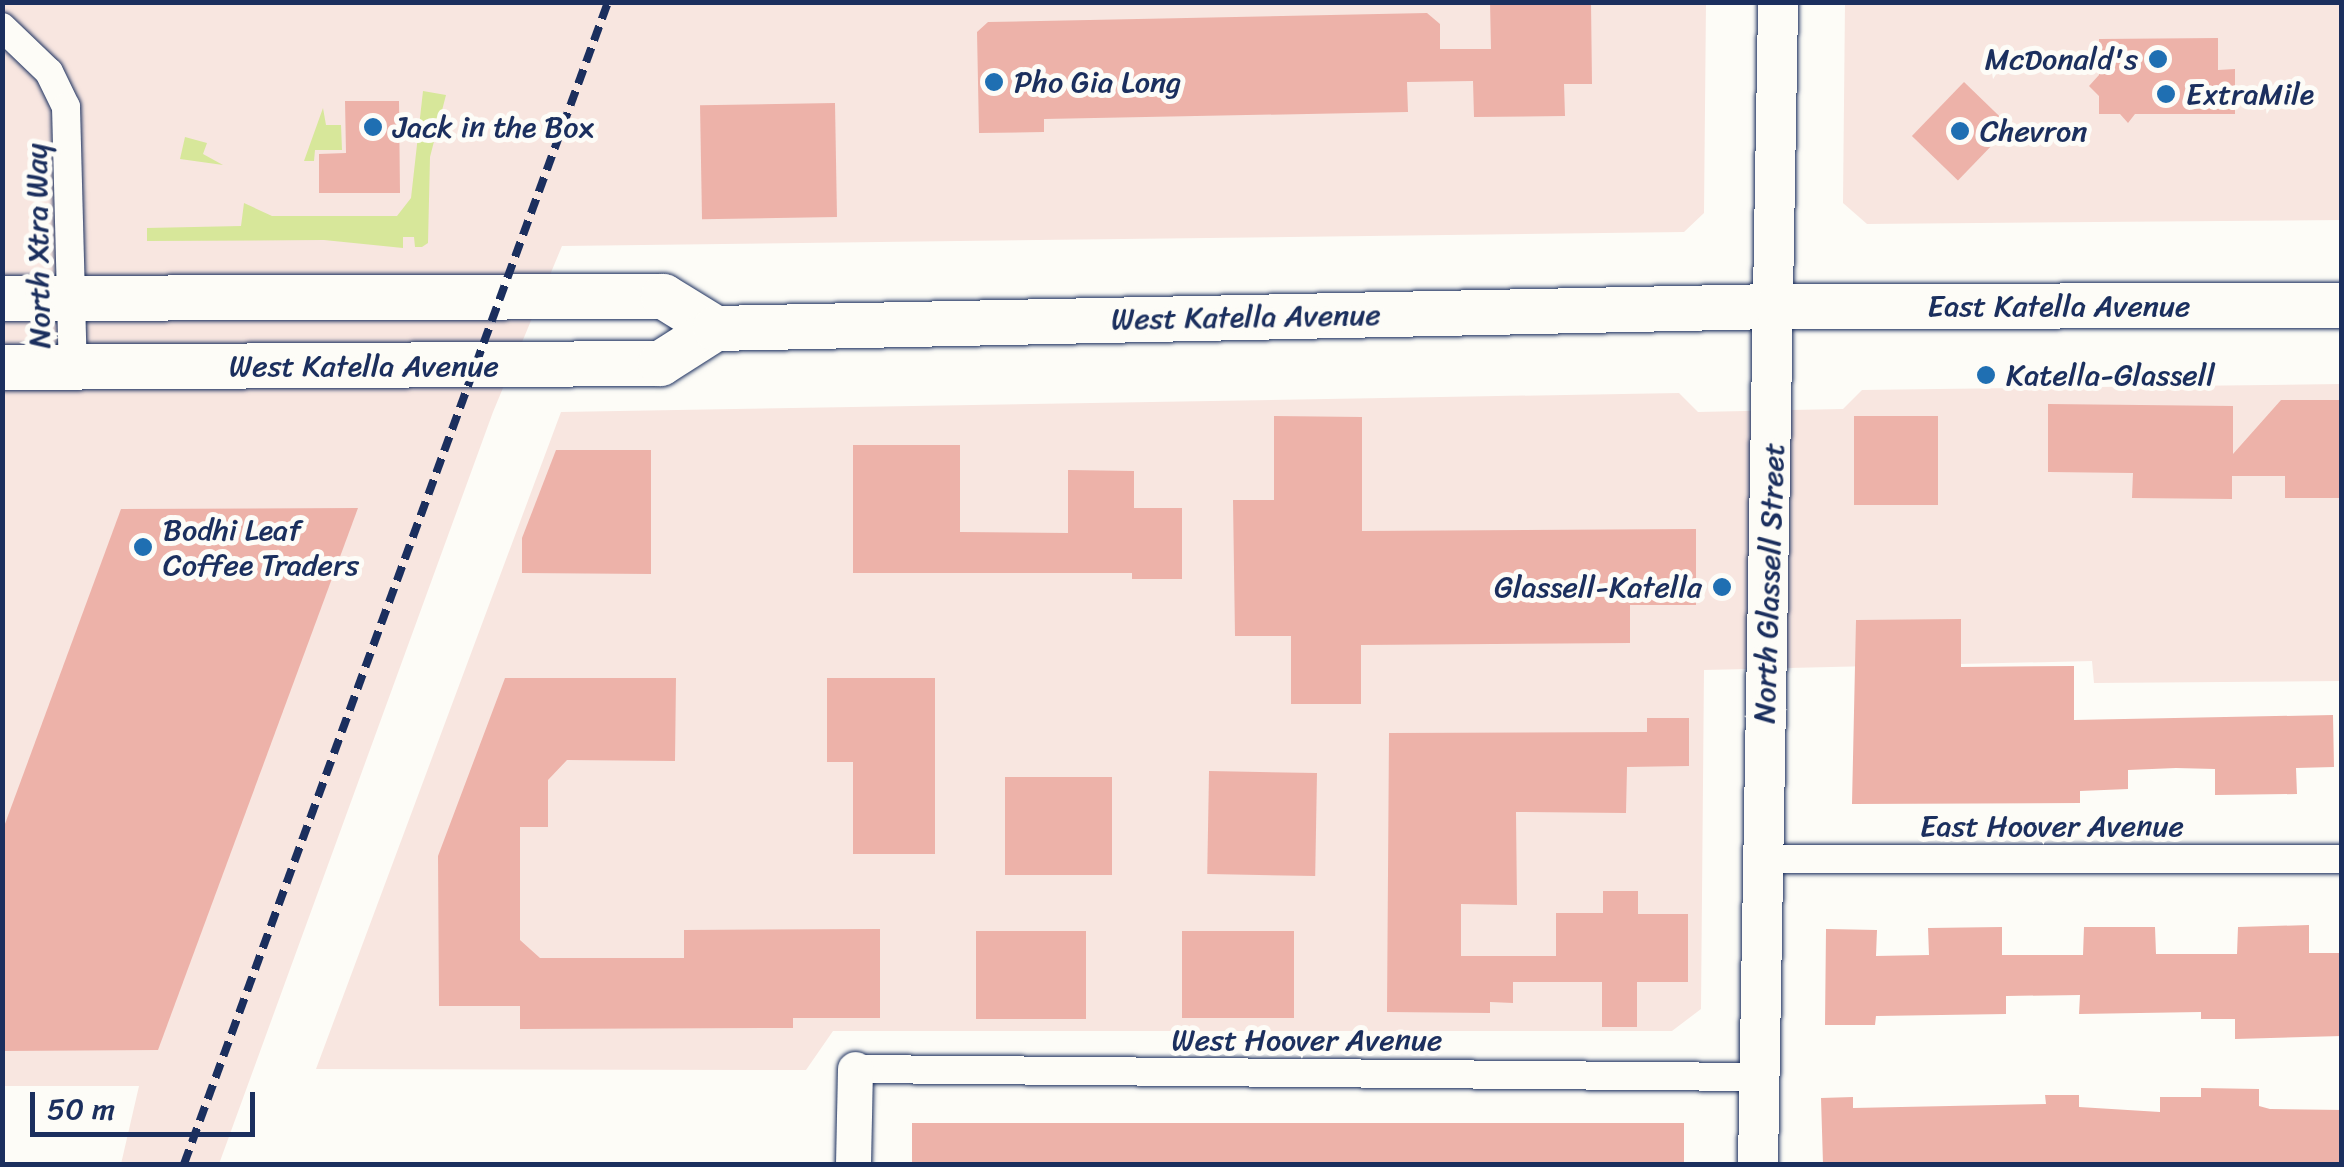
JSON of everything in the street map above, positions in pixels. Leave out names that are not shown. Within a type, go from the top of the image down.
[{"type":"main road","name":"North Glassell Street","points":[[1758,1164],[1777,306],[1778,2]]},
{"type":"main road","points":[[2,298],[663,296],[715,328]]},
{"type":"main road","name":"East Katella Avenue","points":[[1777,306],[2342,305]]},
{"type":"main road","name":"West Katella Avenue","points":[[2,367],[660,363],[715,328],[1777,306]]},
{"type":"street","name":"North Xtra Way","points":[[2,27],[49,72],[66,107],[72,367]]},
{"type":"street","name":"East Hoover Avenue","points":[[1762,859],[2342,859]]},
{"type":"street","name":"West Hoover Avenue","points":[[855,1069],[1759,1077]]},
{"type":"street","points":[[853,1164],[855,1069]]},
{"type":"shaded area","points":[[2,3],[1706,3],[1704,213],[1684,232],[562,246],[493,412],[219,1164],[121,1164],[139,1086],[3,1086]]},
{"type":"shaded area","points":[[1845,3],[2341,3],[2341,220],[1867,224],[1843,203]]},
{"type":"shaded area","points":[[2341,384],[2341,681],[2094,683],[2092,661],[1704,670],[1701,1009],[1672,1031],[833,1031],[806,1070],[316,1069],[561,412],[1679,393],[1698,412],[1843,409],[1862,390]]},
{"type":"green space","points":[[423,91],[446,95],[430,157],[428,243],[422,247],[415,247],[414,237],[403,237],[403,248],[324,240],[147,241],[147,228],[241,226],[244,203],[272,216],[397,216],[411,198]]},
{"type":"green space","points":[[323,108],[326,125],[341,125],[342,150],[315,150],[314,161],[304,161]]},
{"type":"green space","points":[[185,137],[207,143],[203,154],[223,165],[180,159]]},
{"type":"building","points":[[1490,2],[1591,2],[1592,84],[1564,84],[1565,116],[1474,117],[1473,81],[1407,82],[1408,112],[1044,119],[1044,132],[979,133],[977,32],[988,22],[1427,13],[1440,24],[1440,49],[1491,49]]},
{"type":"building","points":[[2218,38],[2218,70],[2235,69],[2235,114],[2135,114],[2128,123],[2120,114],[2099,114],[2099,96],[2089,86],[2099,75],[2099,39]]},
{"type":"building","name":"Chevron","points":[[1964,82],[2010,126],[1958,180],[1912,136]]},
{"type":"building","name":"Jack in the Box","points":[[345,101],[399,101],[400,193],[319,193],[319,154],[346,153]]},
{"type":"building","points":[[835,103],[837,217],[702,219],[700,105]]},
{"type":"building","points":[[2281,400],[2342,400],[2342,498],[2285,498],[2285,476],[2232,476],[2232,499],[2132,498],[2133,473],[2048,472],[2048,404],[2233,406],[2233,454]]},
{"type":"building","points":[[1274,416],[1362,417],[1362,531],[1696,529],[1696,605],[1630,605],[1630,643],[1361,645],[1361,704],[1291,704],[1291,636],[1235,636],[1233,500],[1274,500]]},
{"type":"building","points":[[1854,416],[1938,416],[1938,505],[1854,505]]},
{"type":"building","points":[[853,445],[960,445],[960,532],[1068,533],[1068,470],[1134,471],[1134,508],[1182,508],[1182,579],[1132,579],[1132,573],[853,573]]},
{"type":"building","points":[[556,450],[651,450],[651,574],[522,573],[522,538]]},
{"type":"building","points":[[358,508],[158,1050],[2,1051],[2,832],[121,509]]},
{"type":"building","points":[[1961,619],[1961,667],[2074,666],[2074,720],[2333,715],[2334,767],[2296,768],[2297,794],[2215,795],[2215,769],[2176,768],[2128,770],[2128,789],[2080,791],[2080,803],[1852,804],[1856,620]]},
{"type":"building","points":[[505,678],[676,678],[675,761],[567,760],[548,780],[548,827],[520,827],[520,940],[540,958],[684,958],[684,930],[880,929],[880,1018],[793,1018],[793,1028],[520,1029],[520,1006],[439,1006],[438,856]]},
{"type":"building","points":[[827,678],[935,678],[935,854],[853,854],[853,762],[827,762]]},
{"type":"building","points":[[1647,718],[1689,718],[1689,766],[1627,767],[1626,813],[1516,812],[1517,905],[1461,904],[1461,956],[1556,956],[1556,913],[1603,913],[1603,891],[1638,891],[1638,914],[1688,914],[1688,982],[1637,982],[1637,1027],[1602,1027],[1602,982],[1513,982],[1513,1003],[1490,1002],[1490,1013],[1387,1012],[1389,733],[1647,732]]},
{"type":"building","points":[[1209,771],[1317,773],[1315,876],[1207,874]]},
{"type":"building","points":[[1005,777],[1112,777],[1112,875],[1005,875]]},
{"type":"building","points":[[2309,925],[2309,953],[2342,953],[2342,1036],[2235,1039],[2235,1019],[2201,1019],[2201,1012],[2079,1014],[2080,995],[2006,996],[2006,1014],[1876,1016],[1875,1025],[1825,1025],[1826,929],[1877,930],[1876,956],[1929,955],[1928,928],[2002,927],[2002,955],[2083,955],[2084,927],[2155,927],[2156,954],[2237,954],[2238,927]]},
{"type":"building","points":[[976,931],[1086,931],[1086,1019],[976,1019]]},
{"type":"building","points":[[1182,931],[1294,931],[1294,1018],[1182,1018]]},
{"type":"building","points":[[2201,1088],[2259,1089],[2259,1106],[2270,1109],[2342,1110],[2342,1164],[1823,1164],[1821,1098],[1853,1097],[1853,1108],[2046,1104],[2045,1095],[2079,1095],[2079,1107],[2160,1112],[2160,1097],[2201,1097]]},
{"type":"building","points":[[912,1123],[1684,1123],[1684,1164],[912,1164]]},
{"type":"railway","points":[[184,1164],[608,2]]},
{"type":"place","name":"McDonald's","points":[[2158,59]]},
{"type":"place","name":"Pho Gia Long","points":[[994,82]]},
{"type":"place","name":"ExtraMile","points":[[2166,94]]},
{"type":"place","name":"Jack in the Box","points":[[373,127]]},
{"type":"place","name":"Chevron","points":[[1960,131]]},
{"type":"place","name":"Katella-Glassell","points":[[1986,375]]},
{"type":"place","name":"Bodhi Leaf Coffee Traders","points":[[143,547]]},
{"type":"place","name":"Glassell-Katella","points":[[1722,587]]}]
